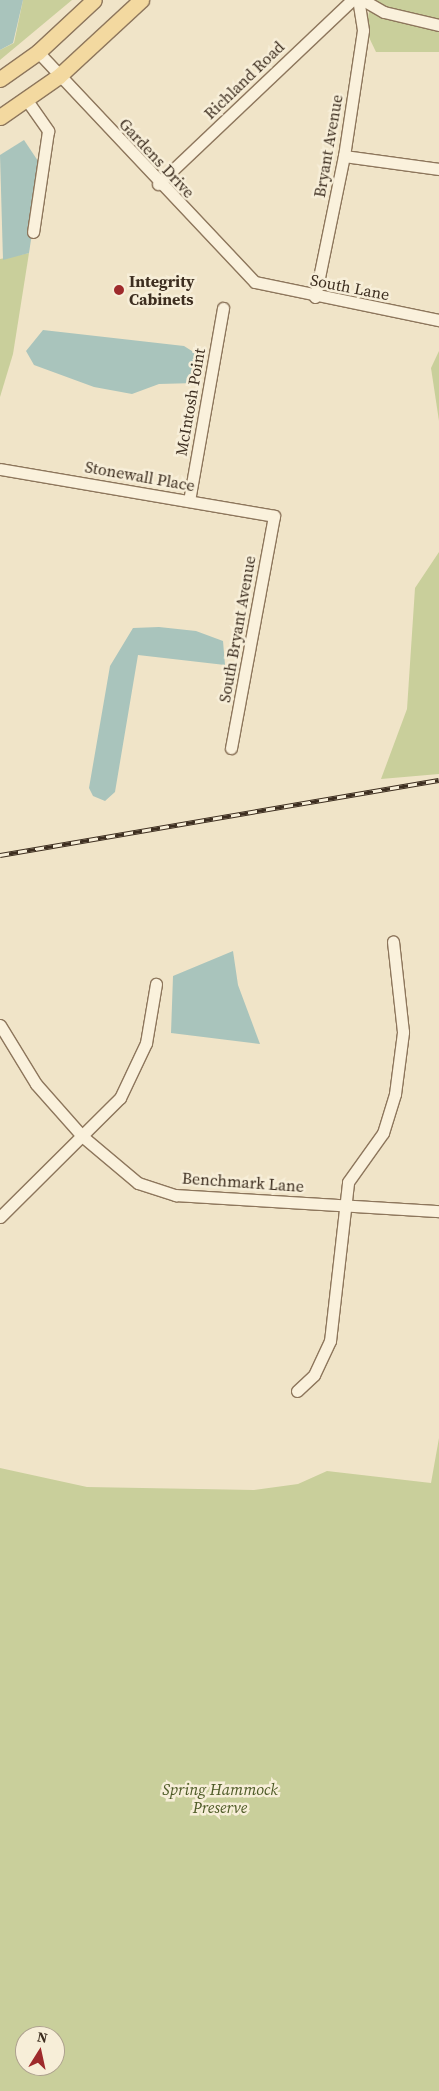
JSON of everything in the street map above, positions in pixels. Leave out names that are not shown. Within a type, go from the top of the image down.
[{"type":"main road","points":[[0,79],[38,52],[94,0]]},
{"type":"main road","points":[[0,117],[59,76],[141,0]]},
{"type":"street","name":"Richland Road","points":[[158,184],[352,0]]},
{"type":"street","name":"Bryant Avenue","points":[[315,297],[344,156],[363,30],[358,0]]},
{"type":"street","points":[[363,0],[384,12],[439,26]]},
{"type":"street","name":"Gardens Drive","points":[[38,52],[158,184],[255,282]]},
{"type":"street","points":[[26,99],[48,131],[33,232]]},
{"type":"street","points":[[344,156],[439,169]]},
{"type":"street","name":"South Lane","points":[[255,282],[315,297],[439,320]]},
{"type":"street","name":"McIntosh Point","points":[[189,501],[223,308]]},
{"type":"street","name":"Stonewall Place","points":[[0,469],[274,516]]},
{"type":"street","name":"South Bryant Avenue","points":[[231,748],[274,516]]},
{"type":"street","points":[[297,1391],[314,1375],[330,1341],[348,1182],[383,1133],[396,1094],[403,1012],[393,942]]},
{"type":"street","points":[[0,1217],[120,1098],[139,1065],[156,984]]},
{"type":"street","name":"Benchmark Lane","points":[[0,1025],[36,1084],[82,1136],[118,1171],[176,1196],[439,1211]]},
{"type":"green space","points":[[23,0],[72,0],[0,60],[0,50],[14,43]]},
{"type":"green space","points":[[372,0],[439,0],[439,52],[376,52],[365,29]]},
{"type":"green space","points":[[29,253],[13,354],[0,397],[0,259]]},
{"type":"green space","points":[[439,351],[439,421],[431,368]]},
{"type":"green space","points":[[439,552],[439,774],[381,779],[407,709],[415,588]]},
{"type":"green space","name":"Spring Hammock Preserve","points":[[439,1438],[439,2091],[0,2091],[0,1468],[87,1487],[254,1490],[298,1484],[327,1471],[431,1483]]},
{"type":"water","points":[[0,0],[23,0],[13,43],[0,50]]},
{"type":"water","points":[[24,140],[42,167],[29,253],[3,260],[0,155]]},
{"type":"water","points":[[43,330],[184,346],[203,358],[196,383],[159,384],[132,394],[94,387],[34,365],[26,351]]},
{"type":"water","points":[[159,627],[196,631],[223,641],[225,665],[138,655],[115,792],[105,801],[93,796],[89,788],[110,666],[133,628]]},
{"type":"water","points":[[233,951],[238,985],[260,1044],[171,1033],[173,976]]},
{"type":"railway","points":[[0,855],[439,780]]},
{"type":"place","name":"Integrity Cabinets","points":[[119,290]]}]
